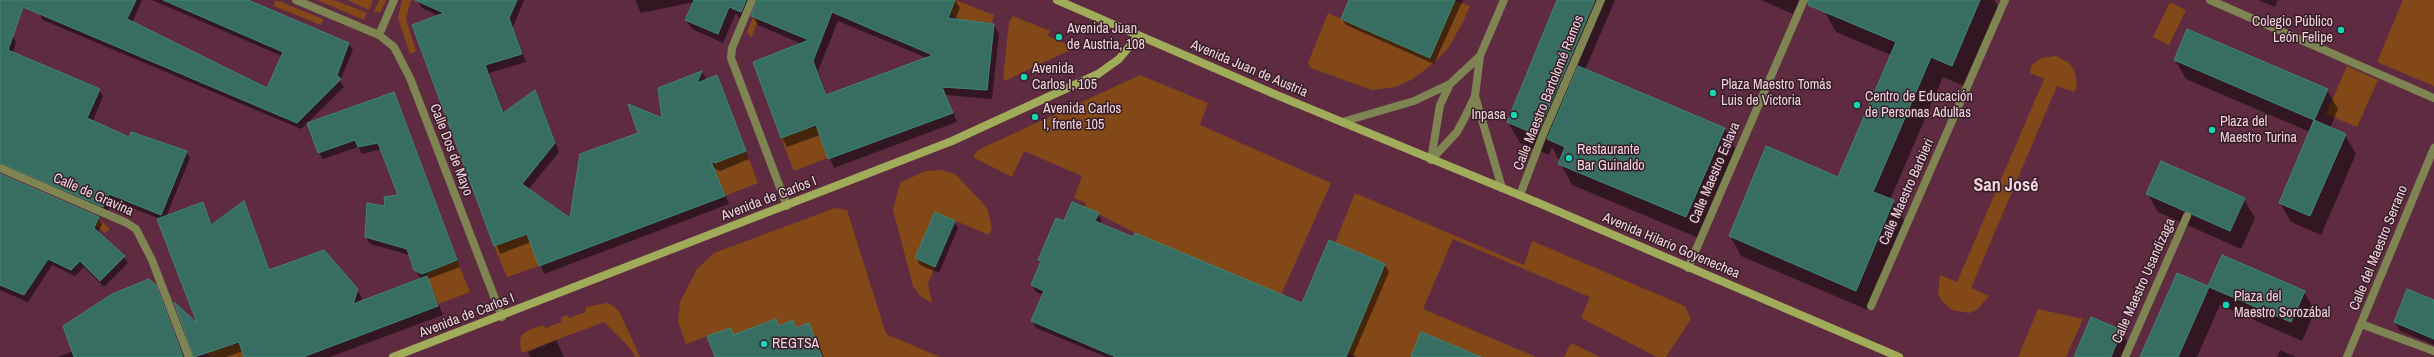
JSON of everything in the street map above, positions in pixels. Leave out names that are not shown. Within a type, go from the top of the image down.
[{"type":"main road","name":"Avenida Juan de Austria","points":[[1057,0],[1138,36],[1431,160]]},
{"type":"main road","name":"Avenida de Carlos I","points":[[393,357],[952,141],[1098,74],[1119,59],[1138,36]]},
{"type":"main road","name":"Avenida Hilario Goyenechea","points":[[1431,160],[1520,195],[1688,268],[1900,357]]},
{"type":"street","name":"Calle Dos de Mayo","points":[[296,0],[379,35],[394,48],[410,78],[502,316]]},
{"type":"street","points":[[379,35],[394,0]]},
{"type":"street","points":[[752,0],[732,48],[731,58],[787,206]]},
{"type":"street","points":[[1431,160],[1457,132],[1475,96],[1480,56],[1504,0]]},
{"type":"street","name":"Calle Maestro Bartolomé Ramos","points":[[1520,195],[1542,137],[1601,0]]},
{"type":"street","name":"Calle Maestro Eslava","points":[[1688,268],[1804,0]]},
{"type":"street","name":"Calle Maestro Barbieri","points":[[1871,306],[2005,0]]},
{"type":"street","points":[[2210,0],[2434,98]]},
{"type":"street","points":[[1342,122],[1414,100],[1450,84],[1480,56]]},
{"type":"street","points":[[1431,160],[1440,105],[1450,84]]},
{"type":"street","points":[[1475,96],[1502,188]]},
{"type":"street","name":"Calle del Maestro Serrano","points":[[2347,357],[2434,148]]},
{"type":"street","name":"Calle de Gravina","points":[[0,168],[127,223],[136,229],[152,260],[189,357]]},
{"type":"street","name":"Calle Maestro Usandizaga","points":[[2126,357],[2187,216]]},
{"type":"street","points":[[2361,324],[2434,351]]},
{"type":"shaded area","points":[[276,0],[323,19],[321,25],[274,6]]},
{"type":"shaded area","points":[[317,0],[334,0],[367,13],[364,20]]},
{"type":"shaded area","points":[[347,0],[373,0],[369,10]]},
{"type":"shaded area","points":[[379,0],[386,0],[380,13],[374,11]]},
{"type":"shaded area","points":[[402,0],[411,0],[406,19],[416,51],[410,54],[398,18]]},
{"type":"shaded area","points":[[760,0],[767,0],[751,38],[747,32]]},
{"type":"shaded area","points":[[955,0],[994,15],[992,23],[962,20],[949,14]]},
{"type":"shaded area","points":[[2403,0],[2434,0],[2434,86],[2377,62]]},
{"type":"shaded area","points":[[1455,1],[1470,6],[1449,47],[1435,62],[1413,79],[1396,87],[1372,90],[1311,68],[1308,63],[1328,13],[1430,58]]},
{"type":"shaded area","points":[[2170,2],[2186,10],[2169,45],[2153,37]]},
{"type":"shaded area","points":[[1013,16],[1050,31],[1048,36],[1066,44],[1070,39],[1076,41],[1078,44],[1076,47],[1005,81],[1003,79],[1009,22]]},
{"type":"shaded area","points":[[2056,56],[2069,63],[2074,70],[2077,83],[2076,89],[2074,92],[2057,86],[1971,288],[1989,296],[1977,310],[1969,313],[1952,310],[1941,300],[1938,293],[1940,275],[1957,282],[2044,79],[2030,73],[2031,66],[2041,58]]},
{"type":"shaded area","points":[[2347,66],[2378,80],[2357,127],[2326,114]]},
{"type":"shaded area","points":[[1140,75],[1208,103],[1200,125],[1331,183],[1281,295],[1135,233],[1085,207],[1086,203],[1074,198],[1082,176],[1024,151],[1012,177],[973,157],[978,150]]},
{"type":"shaded area","points":[[808,128],[817,128],[827,158],[794,171],[781,138]]},
{"type":"shaded area","points":[[746,151],[758,183],[725,196],[714,168],[715,163]]},
{"type":"shaded area","points":[[940,170],[955,174],[981,201],[988,211],[992,228],[989,235],[935,212],[915,258],[935,267],[928,284],[932,303],[920,296],[913,286],[893,210],[900,183],[925,171]]},
{"type":"shaded area","points":[[82,187],[127,206],[124,212],[79,194]]},
{"type":"shaded area","points":[[1355,193],[1524,265],[1532,241],[1685,306],[1691,319],[1666,357],[1657,357],[1581,318],[1590,297],[1453,239],[1423,309],[1536,357],[1481,357],[1422,332],[1411,357],[1358,357],[1348,353],[1385,264],[1335,243]]},
{"type":"shaded area","points":[[835,208],[847,210],[886,334],[940,357],[822,357],[809,323],[796,328],[793,320],[778,326],[775,319],[733,335],[730,328],[686,344],[678,322],[680,302],[697,269],[714,253]]},
{"type":"shaded area","points":[[95,218],[110,229],[105,233],[93,223]]},
{"type":"shaded area","points":[[525,235],[528,237],[539,266],[507,277],[494,246]]},
{"type":"shaded area","points":[[457,260],[470,292],[438,304],[427,276],[428,271]]},
{"type":"shaded area","points":[[607,303],[615,307],[620,313],[640,357],[635,357],[630,348],[604,322],[522,353],[520,345],[521,336],[527,331],[543,325],[546,328],[561,322],[561,318],[566,315],[570,318],[585,312],[586,307]]},
{"type":"shaded area","points":[[2038,309],[2083,319],[2066,357],[2018,357]]},
{"type":"shaded area","points":[[1571,343],[1600,357],[1564,357]]},
{"type":"shaded area","points":[[233,344],[240,346],[244,357],[209,357],[207,353]]},
{"type":"building","points":[[0,0],[136,0],[127,19],[267,88],[283,52],[163,0],[248,0],[349,43],[337,75],[341,79],[297,123],[23,7],[8,50],[100,89],[87,118],[129,137],[131,132],[187,151],[161,215],[109,194],[103,207],[0,163]]},
{"type":"building","points":[[415,0],[517,0],[509,18],[522,54],[485,65],[503,113],[535,90],[555,143],[522,184],[570,218],[580,154],[638,133],[628,104],[662,118],[658,88],[702,71],[697,83],[717,75],[746,151],[715,163],[711,161],[725,196],[539,266],[527,234],[494,246],[412,25],[444,13]]},
{"type":"building","points":[[694,0],[746,0],[741,12],[729,7],[718,34],[685,20]]},
{"type":"building","points":[[757,0],[955,0],[948,18],[994,24],[987,90],[942,87],[953,113],[828,159],[816,125],[781,138],[753,62],[809,40],[751,16]],"holes":[[[832,12],[933,55],[826,95],[813,61]]]},
{"type":"building","points":[[1349,0],[1455,0],[1430,58],[1341,19]]},
{"type":"building","points":[[1557,0],[1595,0],[1537,135],[1507,122]]},
{"type":"building","points":[[1809,0],[1980,0],[1952,66],[1931,57],[1873,192],[1894,200],[1856,291],[1729,236],[1766,146],[1838,177],[1896,42],[1808,5]]},
{"type":"building","points":[[2187,29],[2328,89],[2314,120],[2174,60]]},
{"type":"building","points":[[1578,66],[1725,128],[1686,217],[1558,164],[1565,147],[1547,139]]},
{"type":"building","points":[[394,92],[457,260],[422,274],[414,270],[407,249],[365,237],[367,203],[385,206],[384,197],[398,195],[378,143],[358,147],[355,140],[318,153],[307,123]]},
{"type":"building","points":[[2314,120],[2346,134],[2310,216],[2279,203]]},
{"type":"building","points":[[2161,161],[2245,198],[2230,231],[2146,194]]},
{"type":"building","points":[[0,174],[99,217],[94,228],[125,256],[100,281],[80,261],[71,270],[48,259],[24,295],[0,285]]},
{"type":"building","points":[[244,201],[269,270],[324,250],[358,289],[353,304],[427,276],[438,306],[303,357],[244,357],[239,342],[194,357],[174,302],[197,323],[157,219],[203,202],[211,225]]},
{"type":"building","points":[[1072,202],[1099,213],[1095,221],[1133,237],[1135,233],[1302,303],[1329,240],[1385,264],[1346,357],[1116,357],[1031,321],[1044,291],[1031,285],[1041,261],[1038,260],[1056,218],[1064,221]]},
{"type":"building","points":[[935,212],[955,221],[935,267],[915,258]]},
{"type":"building","points":[[2222,255],[2305,291],[2291,322],[2209,287],[2178,357],[2140,357],[2177,273],[2208,286]]},
{"type":"building","points":[[149,279],[156,285],[183,357],[74,357],[63,326],[112,294]]},
{"type":"building","points":[[2407,289],[2434,300],[2434,339],[2394,322]]},
{"type":"building","points":[[2091,317],[2122,330],[2111,357],[2074,357]]},
{"type":"building","name":"REGTSA","points":[[776,319],[778,326],[793,320],[796,328],[809,323],[822,357],[715,357],[707,336],[731,328],[733,335]]},
{"type":"building","points":[[1421,332],[1481,357],[1411,357]]},
{"type":"place","name":"Colegio Público León Felipe","points":[[2341,30]]},
{"type":"place","name":"Avenida Juan de Austria, 108","points":[[1059,37]]},
{"type":"place","name":"Avenida Carlos I, 105","points":[[1024,77]]},
{"type":"place","name":"Plaza Maestro Tomás Luis de Victoria","points":[[1713,93]]},
{"type":"place","name":"Centro de Educación de Personas Adultas","points":[[1857,105]]},
{"type":"place","name":"Inpasa","points":[[1514,115]]},
{"type":"place","name":"Avenida Carlos I, frente 105","points":[[1035,117]]},
{"type":"place","name":"Plaza del Maestro Turina","points":[[2212,130]]},
{"type":"place","name":"Restaurante Bar Guinaldo","points":[[1569,158]]},
{"type":"place","name":"Plaza del Maestro Sorozábal","points":[[2226,305]]},
{"type":"place","name":"REGTSA","points":[[764,344]]},
{"type":"district","name":"San José","points":[[2006,186]]}]
